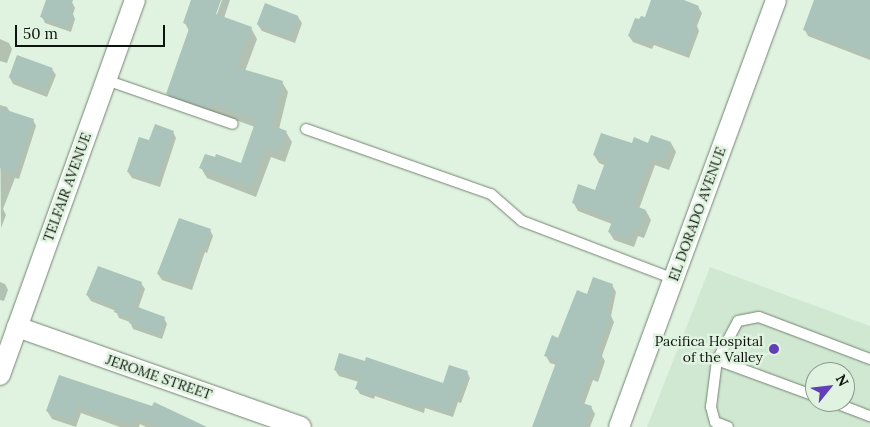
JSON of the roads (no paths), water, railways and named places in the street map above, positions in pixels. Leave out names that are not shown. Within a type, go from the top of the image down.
[{"type":"street","name":"TELFAIR AVENUE","points":[[0,375],[135,0]]},
{"type":"street","name":"EL DORADO AVENUE","points":[[619,427],[776,0]]},
{"type":"street","name":"JEROME STREET","points":[[17,328],[301,427]]},
{"type":"lane","points":[[106,80],[232,124]]},
{"type":"lane","points":[[306,129],[490,194],[522,221],[674,279]]},
{"type":"lane","points":[[728,427],[715,422],[711,407],[717,360],[738,321],[759,318],[870,359]]},
{"type":"lane","points":[[717,360],[805,392]]},
{"type":"lane","points":[[855,410],[870,416]]},
{"type":"place","name":"Pacifica Hospital of the Valley","points":[[774,349]]}]
